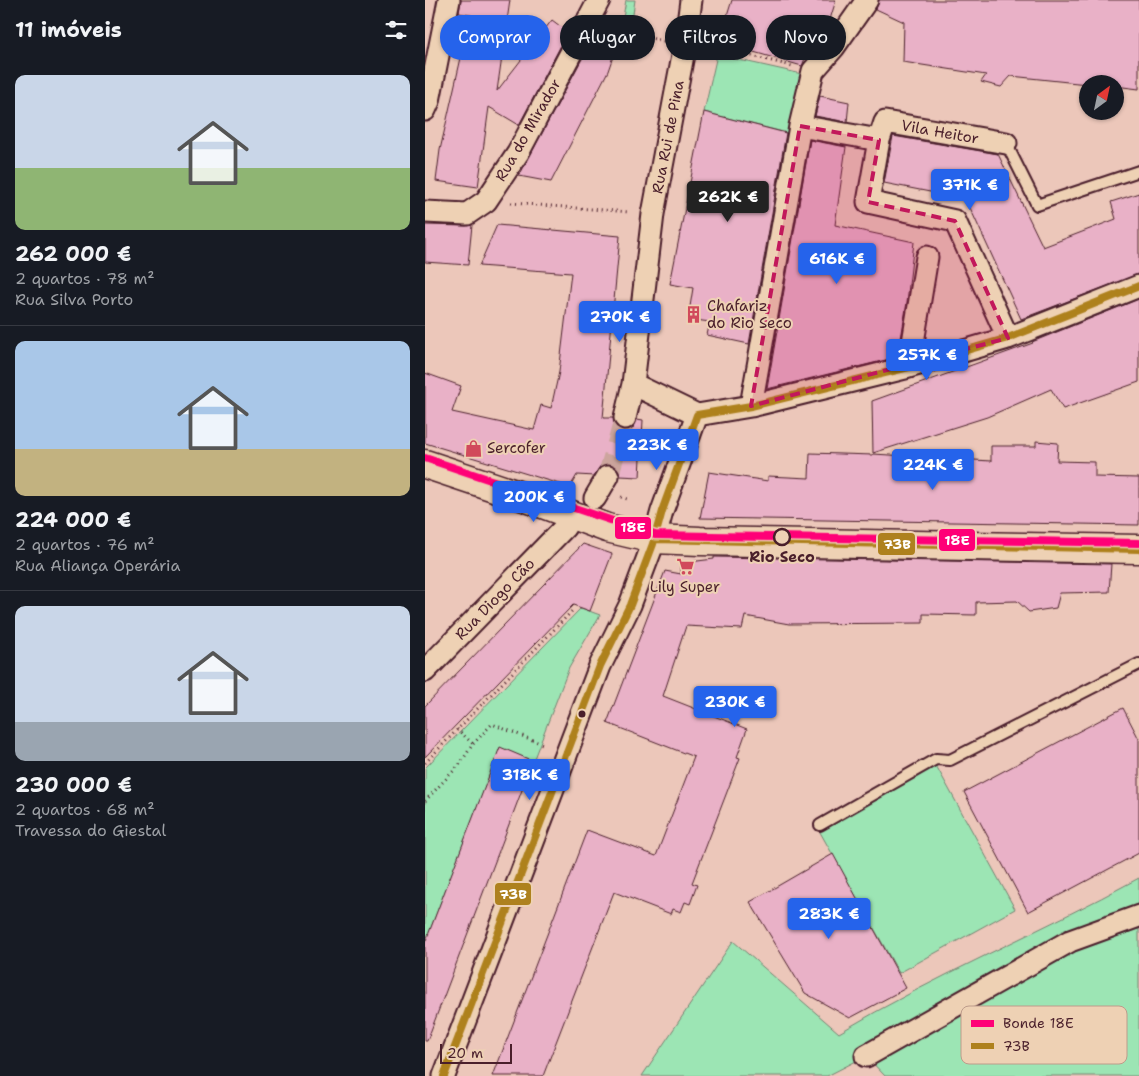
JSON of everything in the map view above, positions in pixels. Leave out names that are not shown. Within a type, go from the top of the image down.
[{"type":"street","points":[[425,110],[429,101],[449,0]]},
{"type":"street","name":"Rua do Mirador","points":[[591,15],[599,0]]},
{"type":"street","name":"Rua Rui de Pina","points":[[689,15],[691,0]]},
{"type":"street","points":[[751,406],[800,126],[813,71],[834,47],[867,0]]},
{"type":"street","name":"Rua do Mirador","points":[[425,212],[467,214],[486,201],[518,153],[567,60]]},
{"type":"street","name":"Rua Rui de Pina","points":[[625,418],[633,384],[653,214],[682,60]]},
{"type":"street","name":"Vila Heitor","points":[[800,126],[879,140],[885,122],[1006,143]]},
{"type":"street","points":[[879,140],[868,202],[955,221],[1009,338]]},
{"type":"street","points":[[909,367],[927,257]]},
{"type":"street","points":[[633,384],[697,414],[751,406],[909,367],[1009,338],[1139,286]]},
{"type":"street","points":[[444,1076],[600,666],[629,606],[697,414]]},
{"type":"street","points":[[425,464],[524,497],[607,528],[654,539],[709,542],[1139,548]]},
{"type":"street","points":[[595,498],[608,476]]},
{"type":"street","name":"Rua Diogo Cão","points":[[425,671],[565,527]]},
{"type":"street","points":[[866,1056],[1070,941],[1139,916]]},
{"type":"lane","points":[[1006,143],[1037,205],[1139,171]]},
{"type":"lane","points":[[820,825],[936,759],[950,760],[1139,664]]},
{"type":"path","points":[[756,58],[813,71]]},
{"type":"path","points":[[486,201],[611,209],[653,214]]},
{"type":"path","points":[[425,763],[574,609]]},
{"type":"path","points":[[425,800],[460,764],[473,744],[492,724],[545,745]]},
{"type":"path","points":[[457,730],[473,744]]},
{"type":"highlighted area","points":[[800,126],[879,140],[868,202],[955,221],[1008,338],[751,406]]},
{"type":"green space","points":[[626,0],[635,0],[633,15],[623,15]]},
{"type":"green space","points":[[716,60],[739,60],[802,74],[791,134],[704,112]]},
{"type":"green space","points":[[581,608],[600,615],[569,668],[533,761],[500,748],[425,943],[425,768]]},
{"type":"green space","points":[[933,760],[1015,909],[899,973],[816,825]]},
{"type":"green space","points":[[1139,878],[1139,1076],[885,1076],[866,1056],[827,1076],[642,1076],[733,941],[839,1033],[950,973]]},
{"type":"building","points":[[461,0],[510,0],[508,15],[470,15],[459,13]]},
{"type":"building","points":[[732,0],[836,0],[831,15],[766,15],[766,56],[756,53],[756,15],[727,15]]},
{"type":"building","points":[[879,0],[1139,0],[1139,89],[1124,87],[1124,75],[1079,75],[1079,83],[1011,76],[1001,87],[981,82],[986,75],[903,62],[904,22],[876,9]]},
{"type":"building","points":[[552,20],[560,26],[560,47],[519,125],[489,107],[478,187],[436,181],[440,150],[460,60],[501,60],[497,91],[521,60],[550,60],[550,23]]},
{"type":"building","points":[[581,60],[612,60],[608,71],[551,182],[519,176]]},
{"type":"building","points":[[781,60],[804,60],[802,66]]},
{"type":"building","points":[[820,96],[849,102],[847,122],[815,116]]},
{"type":"building","points":[[704,112],[786,133],[749,344],[707,335],[710,322],[688,319],[693,288],[670,284]]},
{"type":"building","points":[[893,136],[998,154],[1043,247],[1116,219],[1111,202],[1139,193],[1139,274],[1021,319],[966,199],[884,183]]},
{"type":"building","points":[[810,140],[846,147],[835,225],[914,242],[898,357],[767,389]]},
{"type":"building","points":[[425,225],[472,225],[468,265],[425,262]]},
{"type":"building","points":[[497,225],[620,236],[603,418],[613,418],[616,427],[623,430],[634,427],[637,419],[643,420],[640,477],[620,476],[619,470],[615,466],[601,465],[594,476],[577,475],[570,487],[425,443],[425,373],[461,386],[452,412],[534,430],[541,405],[551,408],[559,372],[571,273],[479,266]]},
{"type":"building","points":[[1139,299],[1139,382],[1063,409],[1051,389],[987,417],[873,453],[872,401],[1033,343]]},
{"type":"building","points":[[1036,441],[1058,443],[1057,461],[1095,462],[1095,477],[1139,478],[1139,525],[700,518],[709,472],[768,481],[768,476],[809,478],[810,453],[873,454],[991,461],[991,446],[1036,446]]},
{"type":"building","points":[[583,544],[612,554],[590,611],[573,605],[425,757],[425,706]]},
{"type":"building","points":[[714,557],[1111,564],[1109,592],[1060,593],[1056,608],[1029,612],[1017,601],[976,602],[976,615],[923,614],[923,623],[789,624],[745,616],[742,629],[686,626],[663,696],[747,729],[737,757],[740,758],[692,883],[697,885],[690,904],[685,902],[681,912],[673,909],[671,914],[614,892],[543,1076],[493,1076],[587,830],[656,856],[694,757],[607,723],[665,571],[681,574],[681,563],[714,559]]},
{"type":"building","points":[[1123,708],[1139,739],[1139,853],[1028,912],[964,792]]},
{"type":"building","points":[[500,747],[533,761],[427,1041],[425,1041],[425,943]]},
{"type":"building","points":[[833,854],[906,988],[850,1018],[805,993],[750,902]]},
{"type":"tunnel","points":[[608,476],[625,418]]},
{"type":"tram line","name":"18E","points":[[425,458],[655,535],[1139,543]]},
{"type":"transit line","name":"73B","points":[[444,1076],[600,666],[630,605],[697,415],[751,406],[909,367],[1008,338],[1139,286]]},
{"type":"transit line","name":"73B","points":[[654,539],[1139,549]]},
{"type":"place","name":"Chafariz do Rio Seco","points":[[693,315]]},
{"type":"place","name":"Sercofer","points":[[473,448]]},
{"type":"place","name":"Rio Seco","points":[[782,537]]},
{"type":"place","name":"Lily Super","points":[[685,566]]}]
